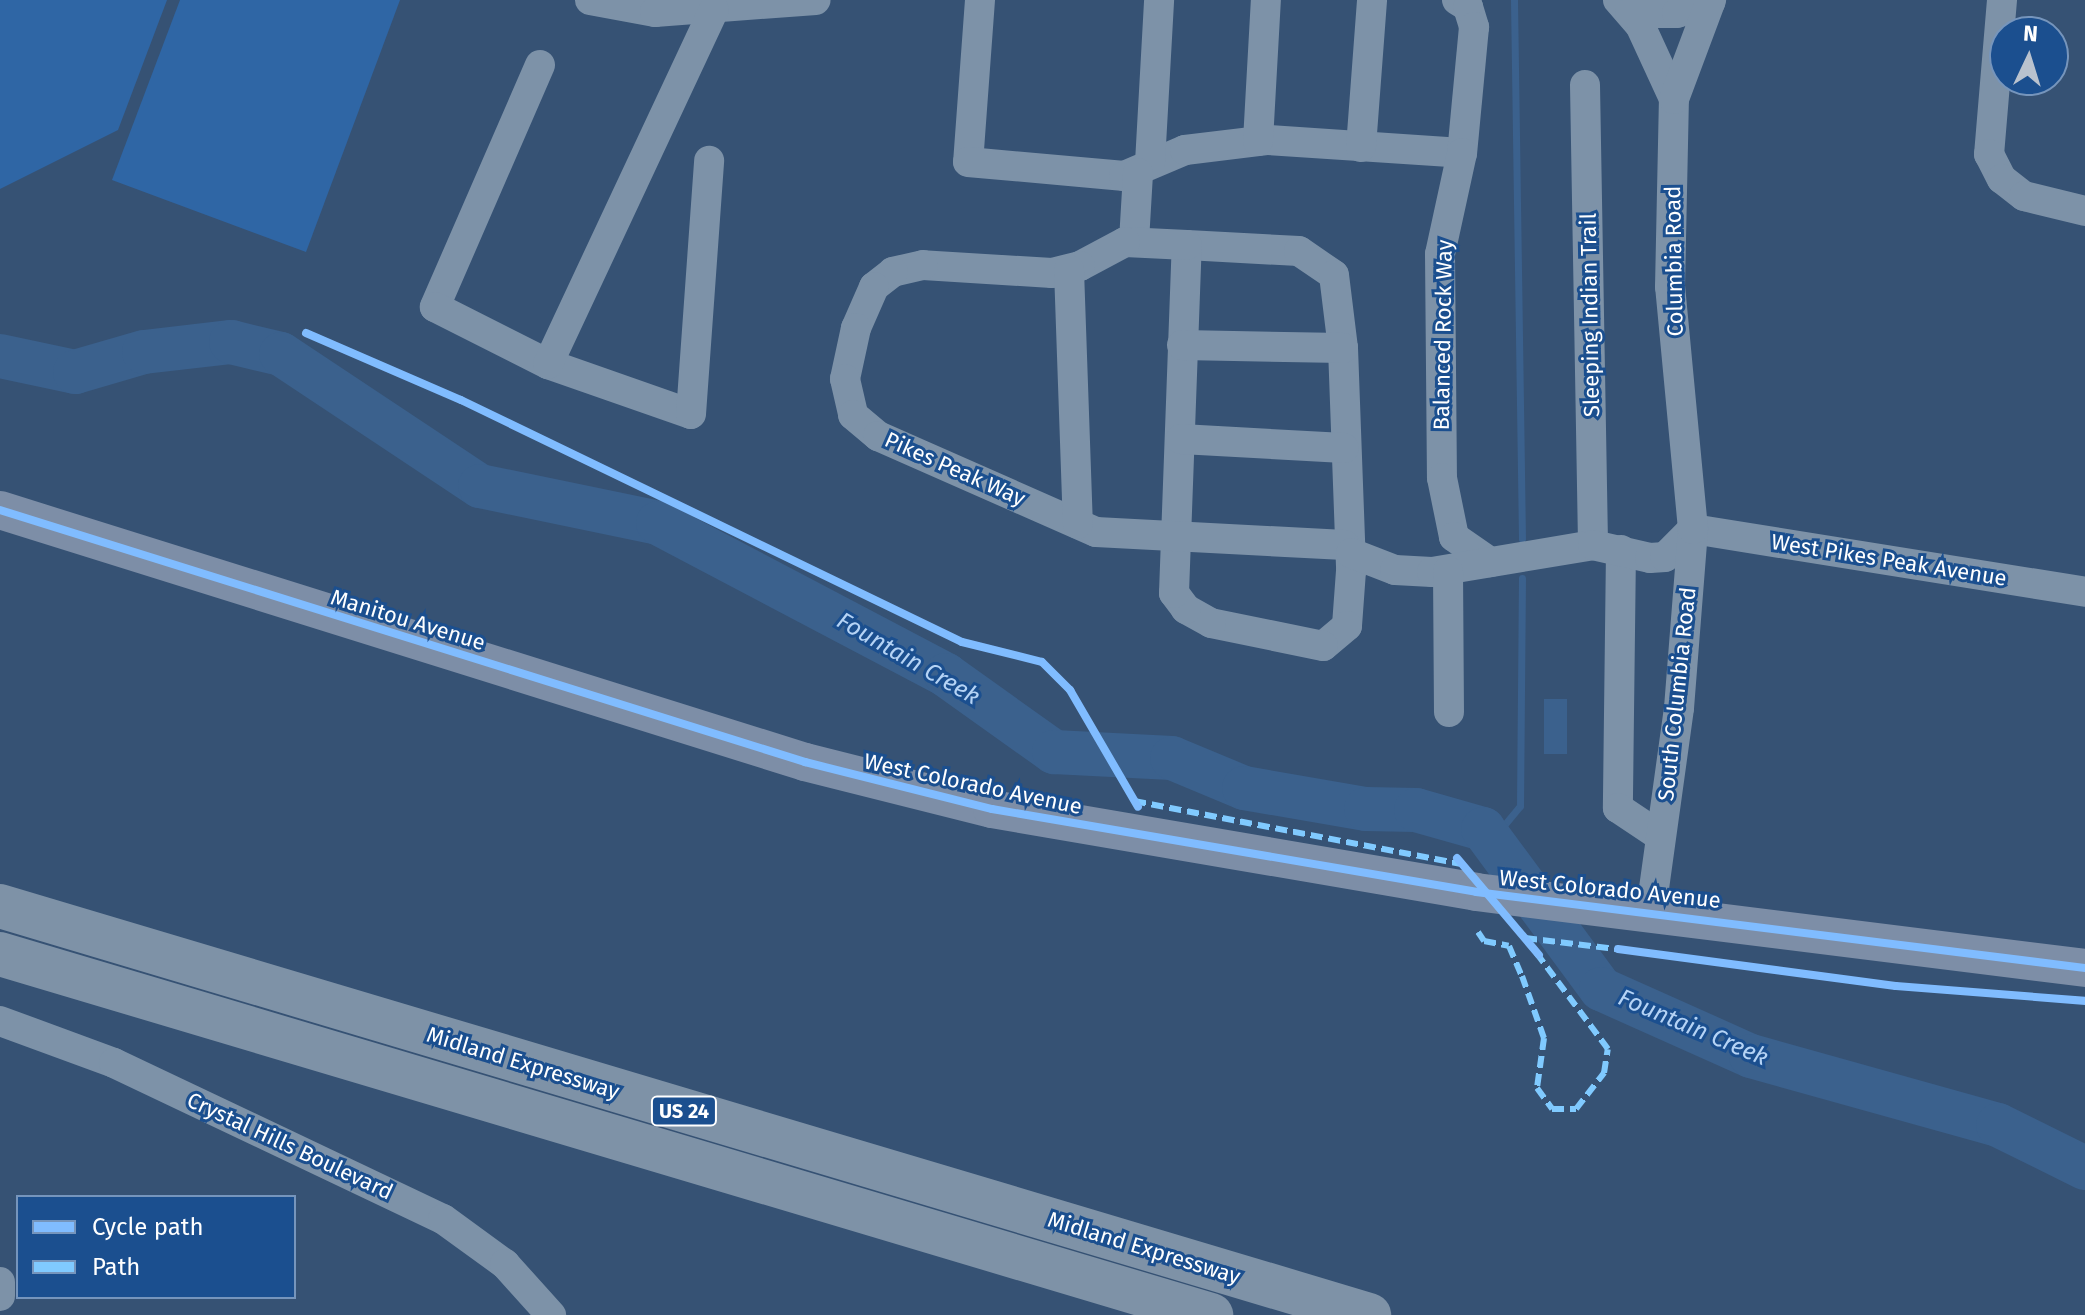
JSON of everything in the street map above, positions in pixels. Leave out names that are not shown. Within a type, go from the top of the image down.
[{"type":"highway","name":"Midland Expressway","points":[[0,906],[1369,1315]]},
{"type":"highway","name":"Midland Expressway","points":[[0,954],[1211,1315]]},
{"type":"main road","name":"Manitou Avenue","points":[[0,510],[805,762]]},
{"type":"main road","name":"West Colorado Avenue","points":[[805,762],[1007,812],[1476,892],[1651,910],[2085,968]]},
{"type":"street","points":[[590,0],[655,12],[816,0]]},
{"type":"street","points":[[980,0],[968,162],[1079,174],[1144,168],[1185,150],[1258,141],[1462,153]]},
{"type":"street","points":[[1134,241],[1144,168],[1159,0]]},
{"type":"street","points":[[1258,141],[1266,0]]},
{"type":"street","points":[[1361,147],[1372,0]]},
{"type":"street","name":"Balanced Rock Way","points":[[1457,0],[1473,21],[1462,153],[1440,254],[1442,478],[1454,537],[1490,562]]},
{"type":"street","points":[[2002,0],[1989,154],[2002,179],[2024,196],[2085,211]]},
{"type":"street","points":[[1623,4],[1677,13],[1711,1]]},
{"type":"street","name":"Columbia Road","points":[[1693,529],[1670,287],[1674,99],[1711,1]]},
{"type":"street","points":[[1623,4],[1674,99]]},
{"type":"street","points":[[548,364],[714,10]]},
{"type":"street","points":[[540,65],[435,307],[548,364],[691,414],[709,161]]},
{"type":"street","name":"Sleeping Indian Trail","points":[[1585,85],[1618,808],[1658,847]]},
{"type":"street","points":[[1078,524],[1069,270],[1134,241],[1299,251],[1317,258],[1334,275],[1343,348],[1347,626],[1332,643],[1314,646],[1223,627],[1186,609],[1171,583],[1181,439],[1187,245]]},
{"type":"street","name":"Pikes Peak Way","points":[[1069,270],[923,265],[893,272],[867,297],[845,392],[853,415],[878,436],[1078,524],[1122,536],[1175,534],[1348,549],[1395,570],[1448,571],[1490,562],[1607,548],[1658,558],[1693,529]]},
{"type":"street","points":[[1182,345],[1343,348]]},
{"type":"street","points":[[1181,439],[1344,448]]},
{"type":"street","name":"West Pikes Peak Avenue","points":[[1693,529],[2085,592]]},
{"type":"street","name":"South Columbia Road","points":[[1651,910],[1679,708],[1693,529]]},
{"type":"street","points":[[1448,571],[1449,712]]},
{"type":"street","name":"Crystal Hills Boulevard","points":[[0,1021],[114,1063],[443,1219],[505,1264],[551,1315]]},
{"type":"street","points":[[0,1282],[0,1296]]},
{"type":"shaded area","points":[[0,0],[167,0],[118,130],[0,189]]},
{"type":"shaded area","points":[[180,0],[400,0],[306,252],[112,180]]},
{"type":"shaded area","points":[[1544,699],[1567,699],[1567,754],[1544,754]]},
{"type":"waterway","points":[[1514,0],[1522,539]]},
{"type":"waterway","name":"Fountain Creek","points":[[0,356],[75,372],[144,352],[231,342],[281,354],[480,486],[658,523],[946,675],[1054,752],[1172,758],[1244,788],[1366,809],[1416,810],[1483,829],[1601,989],[1751,1056],[1998,1125],[2085,1168]]},
{"type":"waterway","points":[[1491,841],[1520,806],[1522,578]]},
{"type":"marked path","points":[[1134,801],[1460,864]]},
{"type":"marked path","points":[[1478,932],[1484,941],[1509,946],[1522,976],[1544,1038],[1537,1088],[1552,1109],[1576,1109],[1604,1073],[1608,1049],[1535,951]]},
{"type":"marked path","points":[[1525,938],[1624,950]]},
{"type":"cycle path","points":[[306,333],[461,400],[962,642],[1042,662],[1070,690],[1138,807]]},
{"type":"cycle path","points":[[0,510],[805,762],[992,809],[1476,892],[2085,968]]},
{"type":"cycle path","points":[[1457,858],[1539,955]]},
{"type":"cycle path","points":[[1618,949],[1896,986],[2085,1001]]}]
